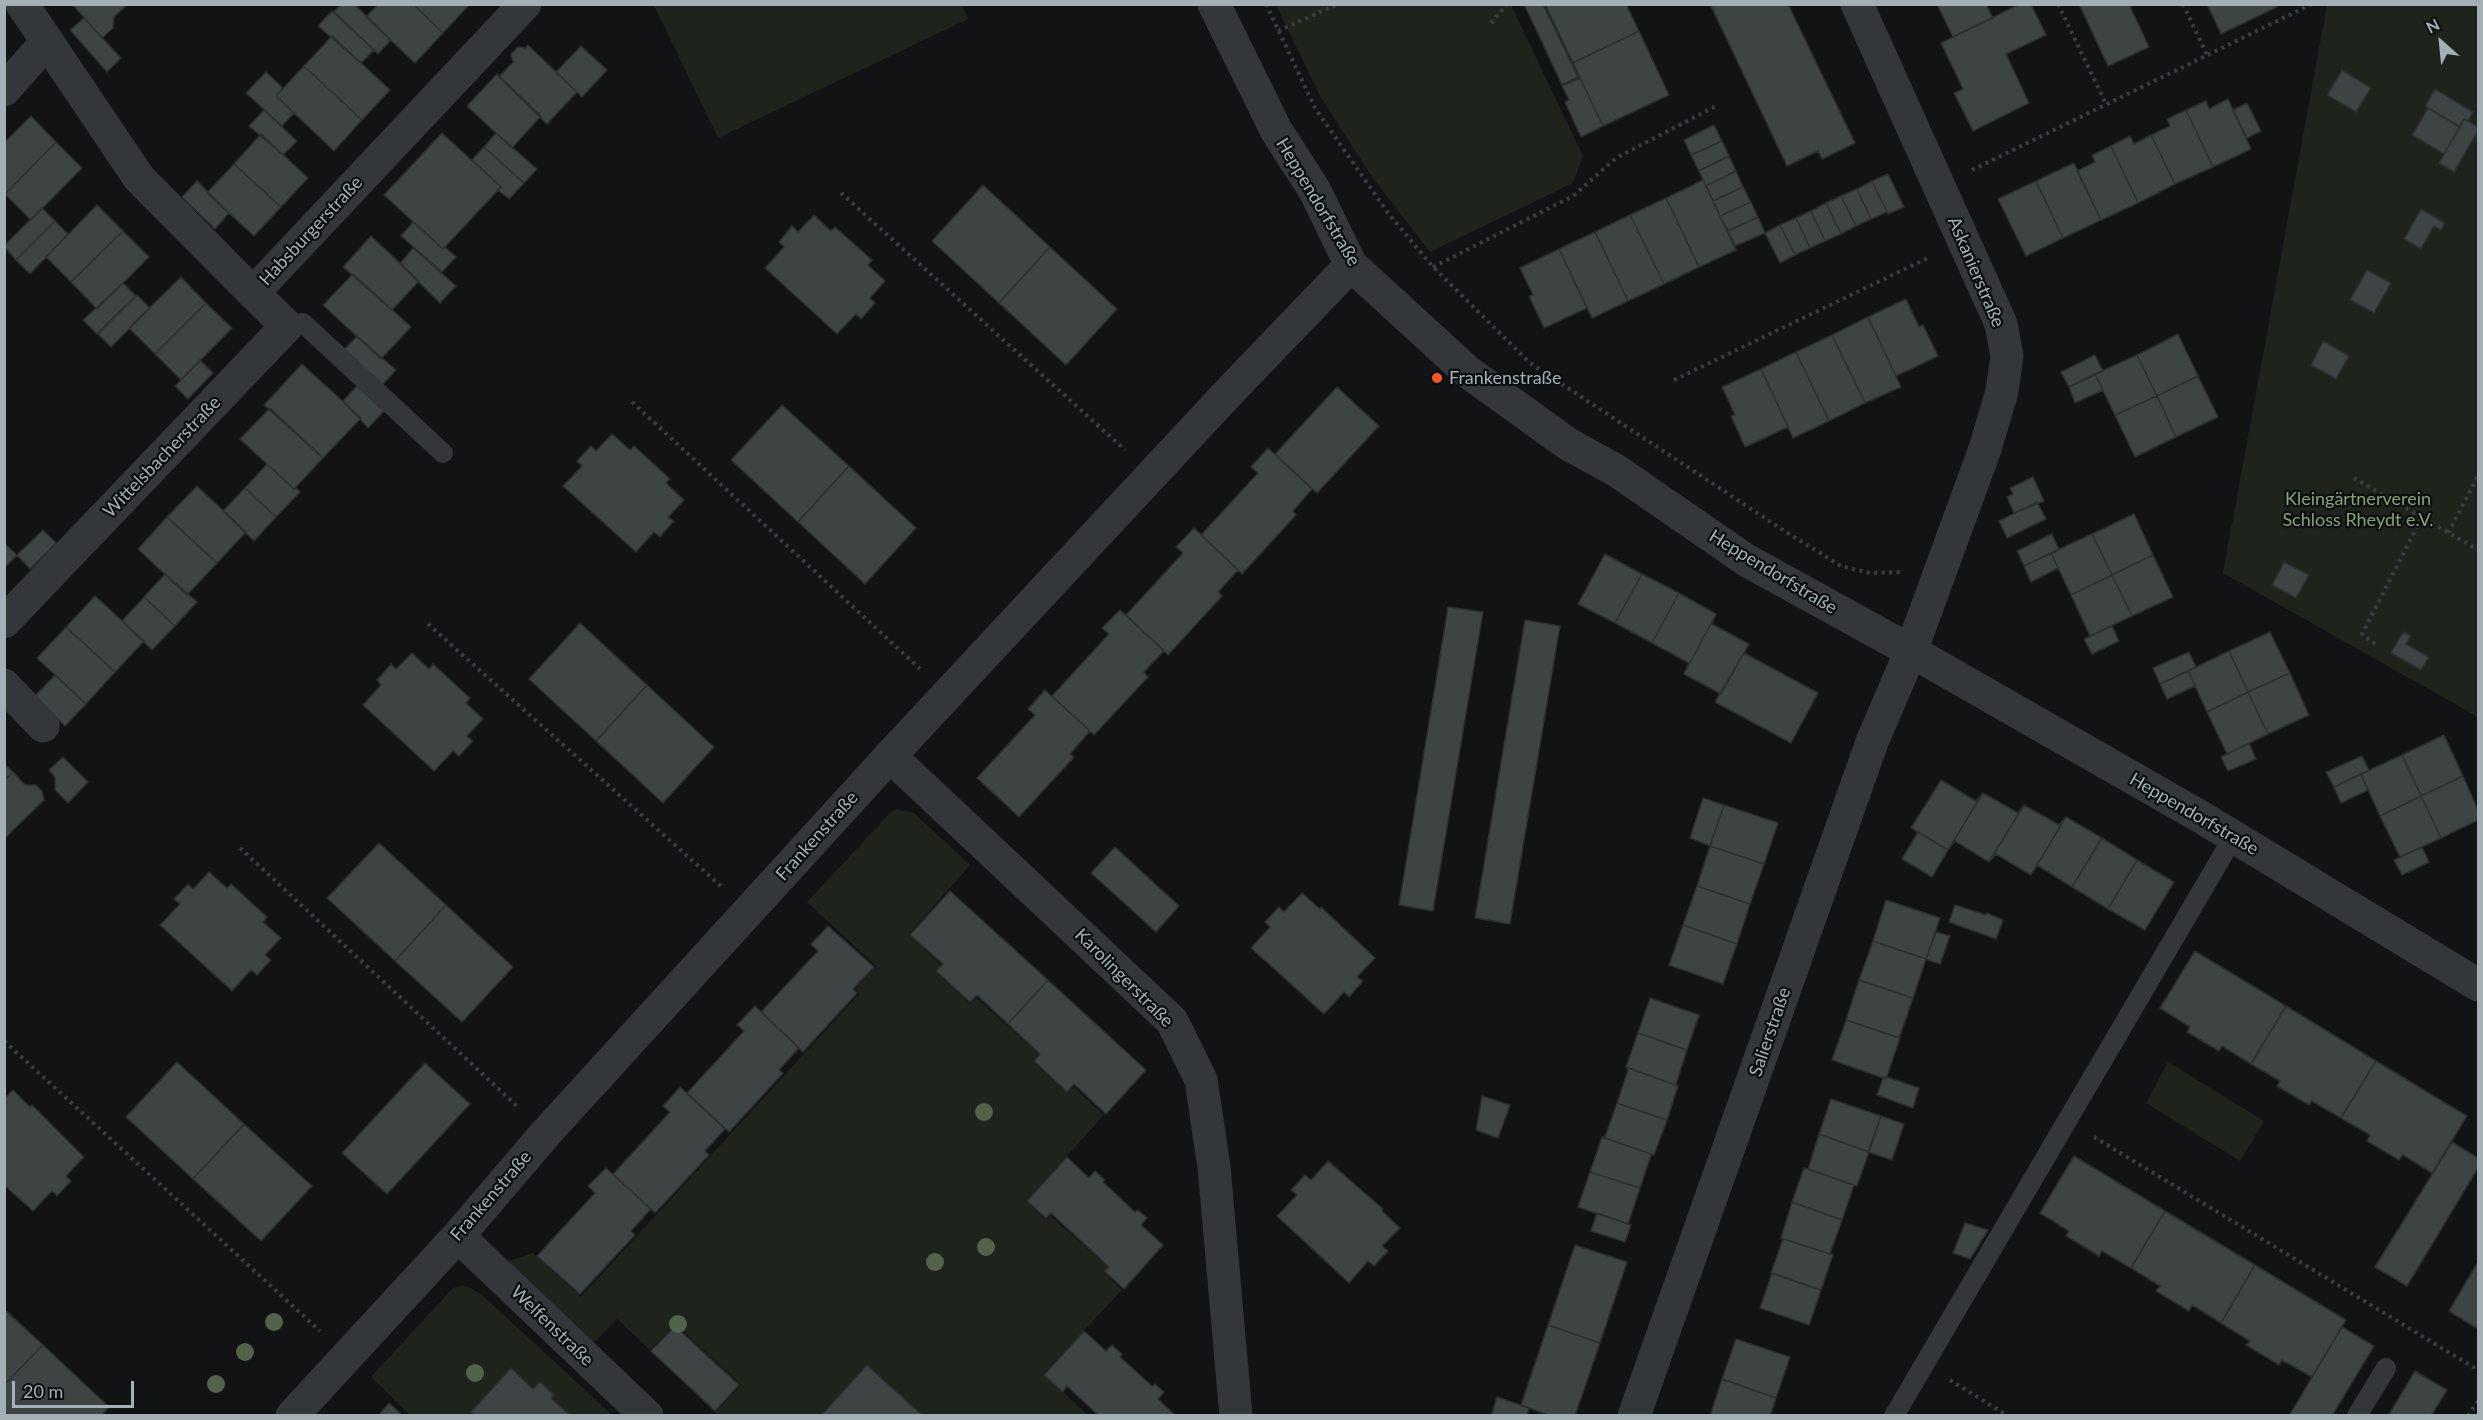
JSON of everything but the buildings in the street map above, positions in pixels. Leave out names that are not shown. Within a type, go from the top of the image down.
[{"type":"street","name":"Habsburgerstraße","points":[[22,4],[46,43],[139,178],[253,292],[525,4]]},
{"type":"street","name":"Heppendorfstraße","points":[[1214,4],[1276,130],[1315,191],[1351,265],[1468,372],[1569,444],[1617,471],[1746,560],[1911,651],[2234,836],[2478,985]]},
{"type":"street","name":"Askanierstraße","points":[[1857,4],[2001,324],[2007,356],[2002,391],[1985,449],[1911,651]]},
{"type":"street","points":[[4,90],[46,43]]},
{"type":"street","name":"Frankenstraße","points":[[292,1416],[458,1236],[546,1133],[947,694],[1351,265]]},
{"type":"street","points":[[253,292],[286,327]]},
{"type":"street","name":"Wittelsbacherstraße","points":[[4,621],[286,327]]},
{"type":"street","name":"Salierstraße","points":[[1634,1416],[1872,742],[1911,651]]},
{"type":"street","points":[[4,685],[43,726]]},
{"type":"street","name":"Karolingerstraße","points":[[890,756],[1172,1021],[1201,1080],[1214,1167],[1236,1416]]},
{"type":"street","name":"Welfenstraße","points":[[458,1236],[647,1416]]},
{"type":"lane","points":[[286,327],[303,323],[443,453]]},
{"type":"lane","points":[[1894,1416],[2234,836]]},
{"type":"lane","points":[[2357,1416],[2386,1368]]},
{"type":"path","points":[[1266,4],[1314,108],[1388,213],[1432,267],[1530,363],[1841,566],[1870,573],[1901,572]]},
{"type":"path","points":[[1278,31],[1338,4]]},
{"type":"path","points":[[1491,23],[1507,4]]},
{"type":"path","points":[[2058,4],[2106,104]]},
{"type":"path","points":[[2183,4],[2207,55]]},
{"type":"path","points":[[1966,173],[2312,4]]},
{"type":"path","points":[[1432,267],[1573,196],[1616,158],[1718,105]]},
{"type":"path","points":[[841,193],[1152,474]]},
{"type":"path","points":[[1674,380],[1937,253]]},
{"type":"path","points":[[632,402],[947,694]]},
{"type":"path","points":[[2448,533],[2478,476]]},
{"type":"path","points":[[2354,478],[2478,550]]},
{"type":"path","points":[[2375,644],[2362,634],[2421,517]]},
{"type":"path","points":[[428,624],[749,912]]},
{"type":"path","points":[[240,848],[546,1133]]},
{"type":"path","points":[[4,1041],[347,1356]]},
{"type":"path","points":[[2067,1121],[2478,1370]]},
{"type":"path","points":[[1924,1364],[2008,1416]]},
{"type":"path","points":[[2468,1416],[2478,1401]]},
{"type":"green space","points":[[961,4],[968,19],[718,138],[654,5]]},
{"type":"green space","points":[[1276,5],[1511,5],[1583,156],[1573,183],[1430,252],[1372,177],[1320,96]]},
{"type":"green space","name":"Kleingärtnerverein Schloss Rheydt e.V.","points":[[2327,5],[2478,5],[2478,717],[2223,573]]},
{"type":"green space","points":[[897,809],[914,813],[970,865],[909,934],[941,965],[935,971],[970,1004],[977,998],[1039,1054],[1032,1061],[1067,1093],[1074,1087],[1104,1115],[1026,1201],[1046,1220],[1051,1216],[1108,1267],[1103,1272],[1122,1290],[1043,1374],[1088,1415],[719,1416],[715,1413],[741,1385],[675,1324],[650,1350],[617,1319],[594,1343],[506,1262],[533,1253],[581,1297],[859,994],[855,989],[876,966],[807,902],[892,811]]},
{"type":"green space","points":[[2168,1062],[2264,1121],[2240,1161],[2146,1103]]},
{"type":"green space","points":[[463,1286],[481,1294],[612,1415],[410,1415],[371,1377],[453,1288]]},
{"type":"place","name":"Frankenstraße","points":[[1437,378]]}]
